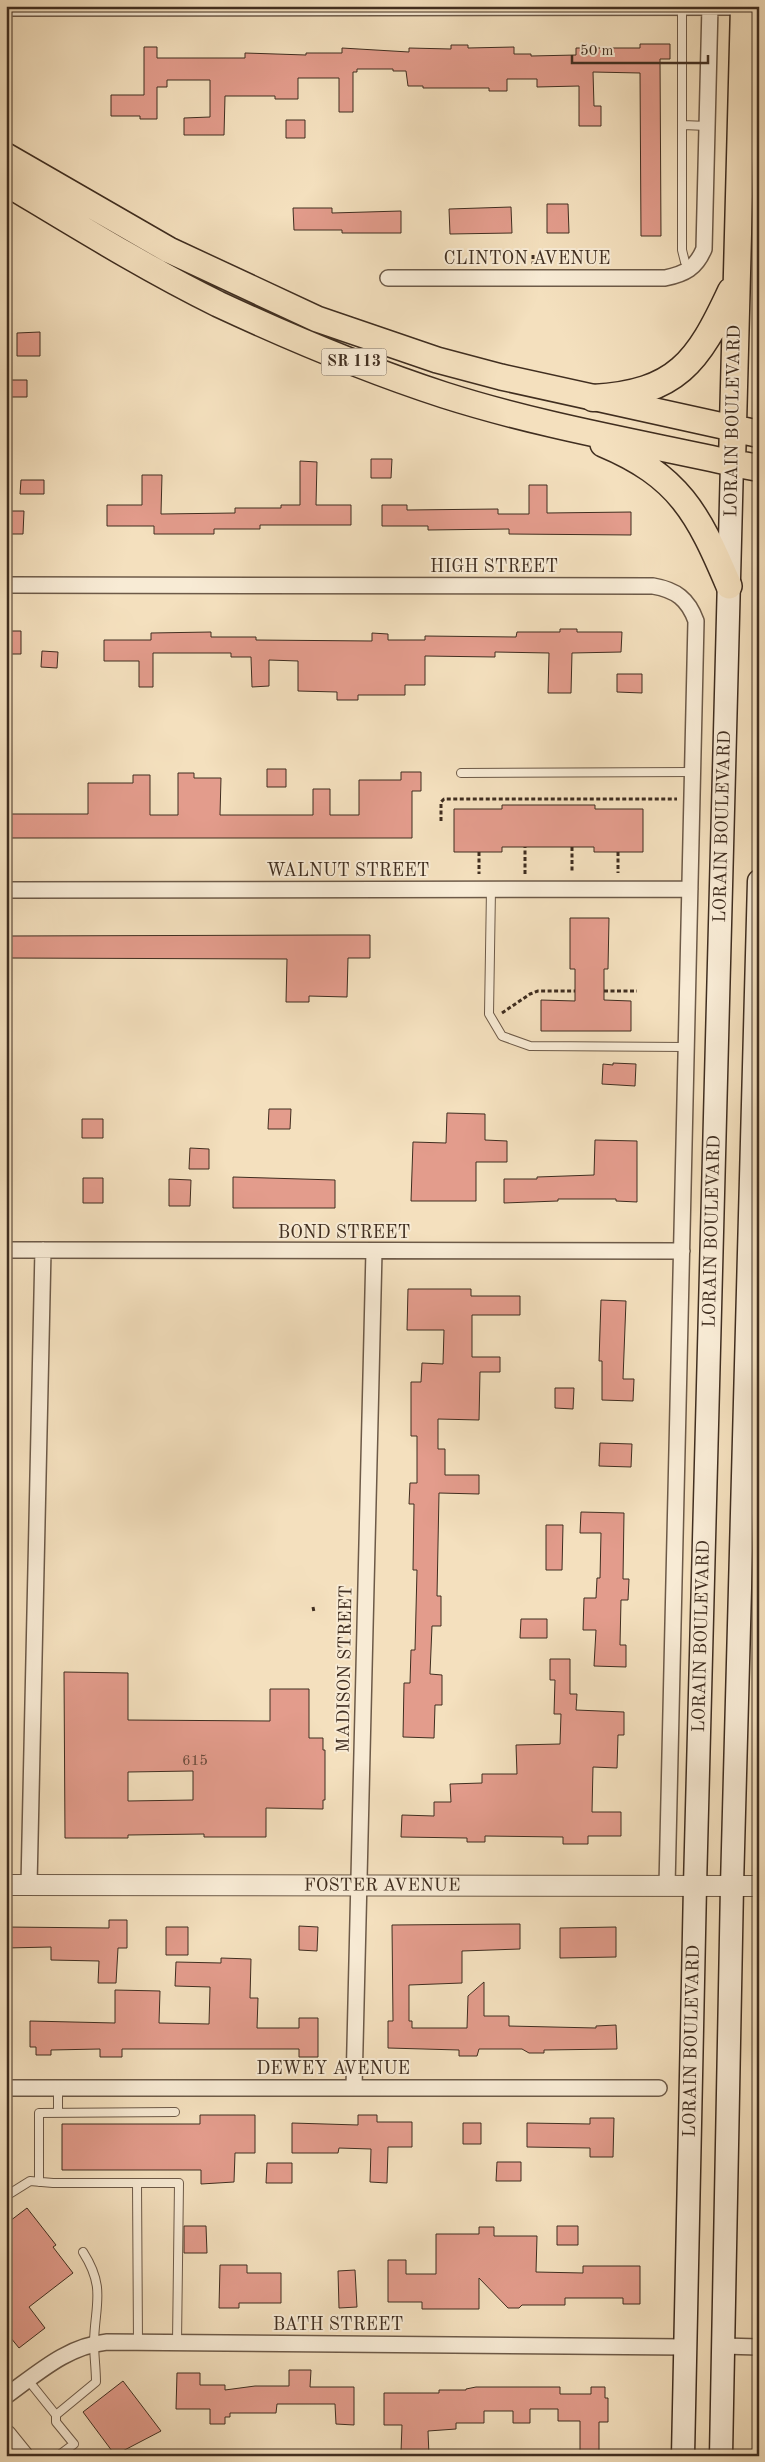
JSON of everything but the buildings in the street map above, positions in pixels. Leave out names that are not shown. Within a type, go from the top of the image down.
[{"type":"highway","name":"LORAIN BOULEVARD","points":[[732,462],[744,7]]},
{"type":"highway","points":[[594,398],[625,396],[648,389],[682,370],[703,346],[736,281]]},
{"type":"highway","name":"SR 113","points":[[732,428],[759,434]]},
{"type":"highway","points":[[732,462],[759,468]]},
{"type":"main road","name":"SR 113","points":[[6,156],[169,250],[317,319],[437,360],[594,398],[732,428]]},
{"type":"main road","name":"SR 113","points":[[6,183],[109,245],[217,303],[294,338],[381,373],[445,395],[554,424],[732,462]]},
{"type":"main road","points":[[554,424],[616,450],[647,466],[675,489],[698,518],[729,586]]},
{"type":"main road","name":"LORAIN BOULEVARD","points":[[683,2456],[695,1886],[732,462]]},
{"type":"main road","name":"LORAIN BOULEVARD","points":[[721,2456],[732,1886],[759,880]]},
{"type":"street","points":[[6,8],[756,6]]},
{"type":"street","points":[[690,270],[699,260],[704,249],[710,7]]},
{"type":"street","name":"CLINTON AVENUE","points":[[388,278],[665,278],[678,276],[690,270]]},
{"type":"street","name":"HIGH STREET","points":[[6,586],[653,586],[668,588],[681,596],[691,607],[696,621],[690,889]]},
{"type":"street","name":"WALNUT STREET","points":[[6,890],[690,889]]},
{"type":"street","name":"LORAIN BOULEVARD","points":[[667,1886],[690,889]]},
{"type":"street","name":"BOND STREET","points":[[6,1250],[682,1252]]},
{"type":"street","points":[[30,1885],[43,1250]]},
{"type":"street","name":"MADISON STREET","points":[[354,2087],[374,1252]]},
{"type":"street","name":"FOSTER AVENUE","points":[[6,1885],[759,1886]]},
{"type":"street","name":"DEWEY AVENUE","points":[[6,2088],[659,2088]]},
{"type":"street","name":"BATH STREET","points":[[6,2396],[69,2351],[94,2343],[685,2347]]},
{"type":"street","points":[[723,2346],[759,2347]]},
{"type":"street","points":[[6,2435],[23,2456]]},
{"type":"lane","points":[[682,7],[682,250],[685,262],[690,270]]},
{"type":"lane","points":[[683,125],[707,126]]},
{"type":"lane","points":[[462,774],[693,772]]},
{"type":"lane","points":[[491,889],[489,1014],[502,1036],[530,1046],[687,1047]]},
{"type":"lane","points":[[58,2088],[58,2113]]},
{"type":"lane","points":[[39,2182],[39,2113],[175,2112]]},
{"type":"lane","points":[[6,2196],[30,2181],[180,2183],[177,2343]]},
{"type":"lane","points":[[137,2182],[138,2342]]},
{"type":"lane","points":[[56,2415],[96,2382],[94,2343],[99,2301],[98,2283],[92,2266],[83,2252]]},
{"type":"lane","points":[[28,2380],[56,2415],[56,2422],[74,2444],[58,2456]]},
{"type":"path","points":[[441,821],[441,802],[444,799],[680,800]]},
{"type":"path","points":[[525,847],[525,874]]},
{"type":"path","points":[[572,847],[572,874]]},
{"type":"path","points":[[479,852],[479,875]]},
{"type":"path","points":[[618,852],[618,874]]},
{"type":"path","points":[[514,1005],[538,991],[575,991]]},
{"type":"path","points":[[604,991],[637,991]]},
{"type":"path","points":[[313,1607],[314,1612]]}]
